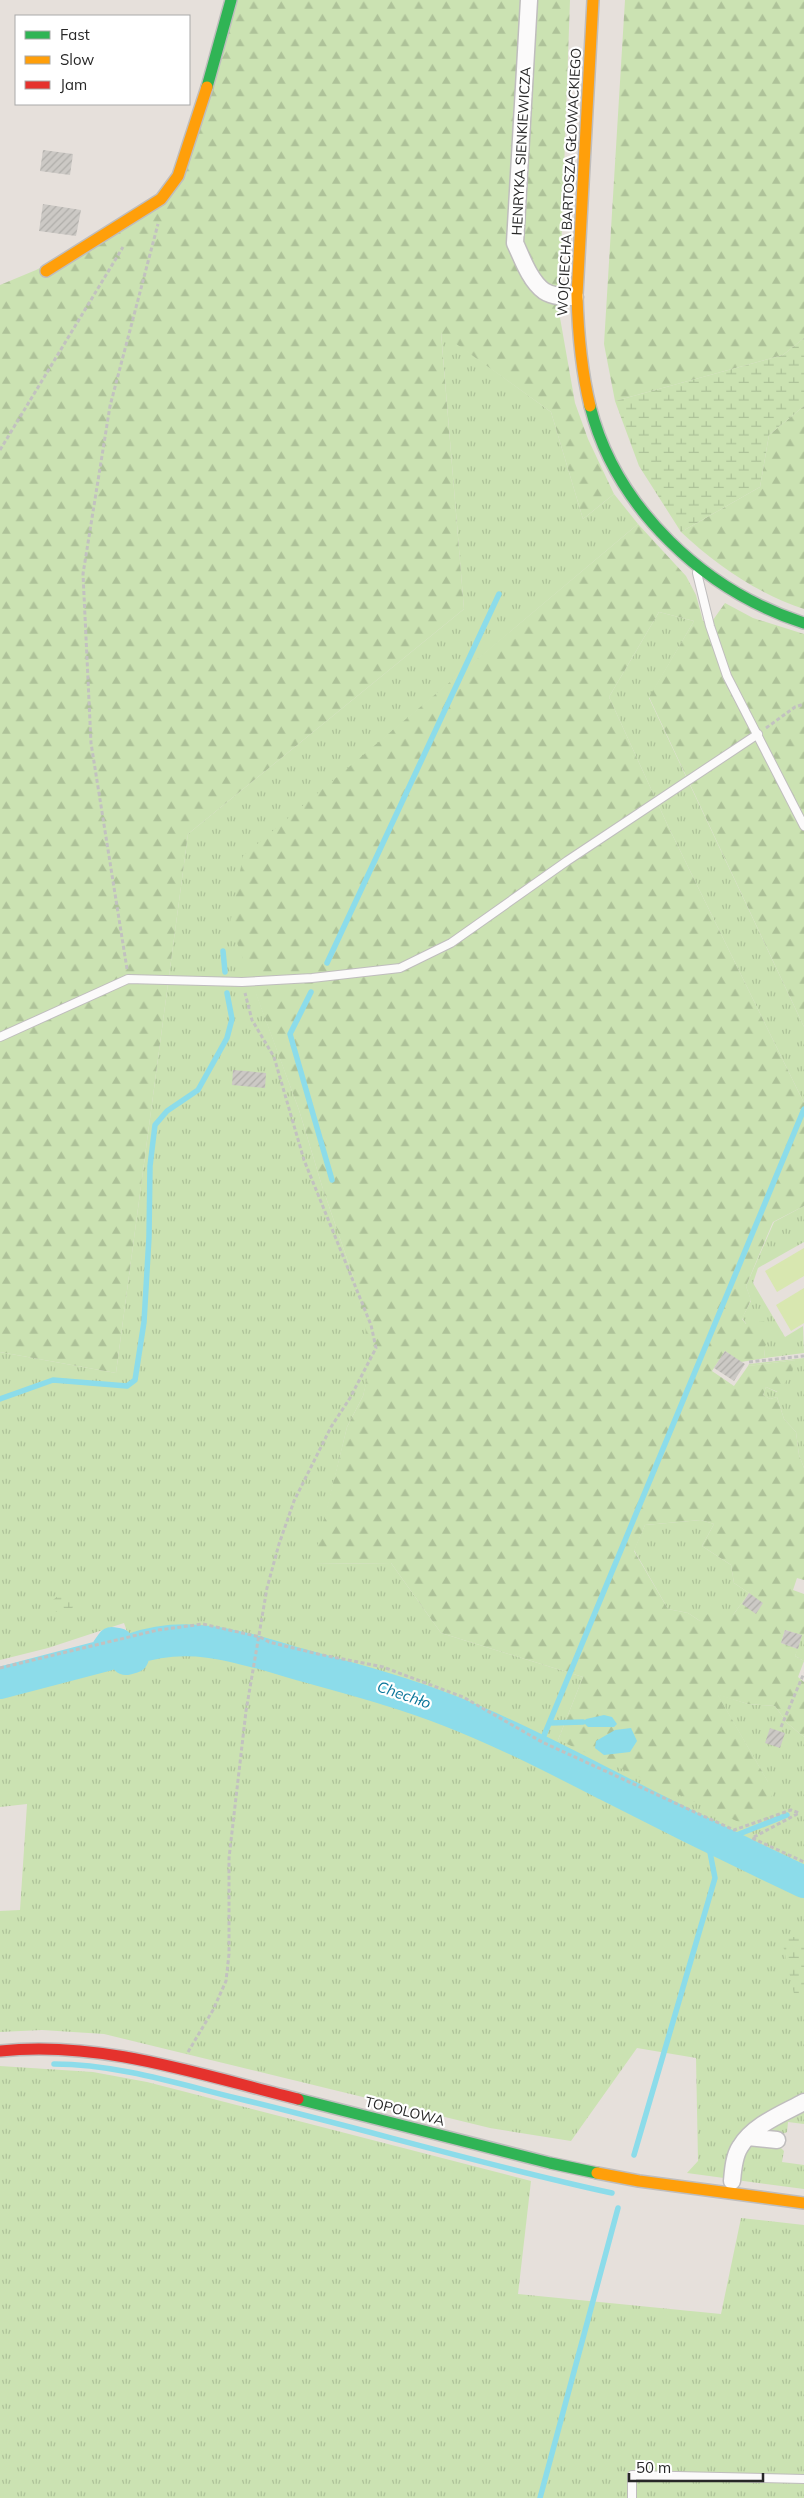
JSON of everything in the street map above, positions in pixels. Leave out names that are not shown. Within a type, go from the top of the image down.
[{"type":"street","points":[[46,272],[161,198],[178,176],[216,59],[231,0]]},
{"type":"street","name":"HENRYKA SIENKIEWICZA","points":[[529,0],[516,243],[526,267],[544,291],[559,296],[576,297]]},
{"type":"street","name":"WOJCIECHA BARTOSZA GŁOWACKIEGO","points":[[593,0],[576,297],[579,358],[588,401],[599,436],[625,486],[638,506],[695,566],[724,588],[756,605],[804,623]]},
{"type":"street","name":"TOPOLOWA","points":[[0,2051],[71,2049],[108,2054],[550,2163],[639,2181],[804,2203]]},
{"type":"street","points":[[732,2181],[738,2148],[748,2137],[765,2124],[804,2102]]},
{"type":"street","points":[[748,2137],[777,2140]]},
{"type":"lane","points":[[695,566],[710,626],[727,676],[804,826]]},
{"type":"lane","points":[[0,1037],[128,979],[242,982],[312,978],[400,968],[451,943],[567,861],[758,734]]},
{"type":"lane","points":[[632,2498],[632,2475],[804,2479]]},
{"type":"path","points":[[128,979],[91,742],[83,574],[110,406],[157,236],[161,198]]},
{"type":"path","points":[[0,450],[125,244]]},
{"type":"path","points":[[758,734],[795,708],[804,704]]},
{"type":"path","points":[[178,2070],[213,2010],[226,1981],[229,1954],[230,1858],[246,1711],[267,1588],[279,1544],[294,1501],[331,1427],[350,1398],[376,1348],[371,1325],[304,1160],[274,1057],[252,1020],[242,982]]},
{"type":"path","points":[[749,1362],[804,1356]]},
{"type":"path","points":[[0,1668],[158,1630],[203,1624],[260,1637],[269,1642],[382,1667],[463,1697],[542,1742],[734,1830],[791,1810],[798,1814],[752,1838],[804,1862]]},
{"type":"path","points":[[781,1727],[804,1673]]},
{"type":"green space","points":[[237,0],[570,0],[559,312],[575,403],[588,439],[614,494],[583,519],[551,412],[441,333],[464,609],[188,834],[116,1373],[0,1352],[0,285],[36,270],[165,204]]},
{"type":"green space","points":[[625,0],[804,0],[804,338],[783,355],[615,401],[604,344]]},
{"type":"green space","points":[[441,332],[551,412],[583,519],[614,494],[638,524],[243,857],[256,993],[299,1110],[322,1186],[354,1279],[373,1356],[363,1396],[347,1427],[314,1564],[391,1563],[441,1633],[583,1677],[558,1740],[768,1782],[717,1694],[748,1704],[775,1706],[787,1723],[804,1737],[804,1877],[440,1700],[396,1683],[339,1667],[201,1634],[173,1634],[131,1643],[124,1623],[48,1648],[0,1660],[0,1352],[116,1373],[188,834],[464,609]]},
{"type":"green space","points":[[804,338],[804,406],[769,435],[760,487],[681,532],[639,466],[615,401],[783,355]]},
{"type":"green space","points":[[804,406],[804,609],[770,595],[738,577],[681,532],[760,487],[769,435]]},
{"type":"green space","points":[[638,524],[686,576],[696,595],[703,621],[713,620],[725,603],[753,618],[804,634],[804,1027],[649,697],[694,621],[659,612],[609,697],[668,826],[804,1103],[804,1206],[773,1222],[746,1286],[751,1300],[742,1319],[746,1324],[764,1321],[771,1333],[764,1349],[765,1358],[741,1362],[725,1351],[712,1371],[734,1386],[748,1366],[795,1360],[792,1373],[778,1392],[766,1387],[763,1395],[770,1399],[777,1397],[784,1419],[796,1432],[799,1455],[804,1468],[804,1580],[797,1578],[793,1590],[804,1594],[804,1636],[785,1630],[781,1643],[798,1649],[795,1656],[804,1661],[798,1677],[804,1682],[804,1737],[787,1723],[775,1706],[748,1704],[718,1695],[774,1792],[752,1828],[558,1740],[583,1677],[441,1633],[391,1563],[313,1564],[347,1427],[363,1396],[372,1356],[354,1279],[322,1186],[299,1110],[230,924],[243,856]],"holes":[[[701,1520],[714,1524],[702,1546],[731,1565],[734,1583],[749,1593],[733,1615],[713,1609],[700,1621],[688,1613],[668,1609],[634,1551],[645,1525]]]},
{"type":"green space","points":[[659,612],[694,621],[649,698],[804,1027],[804,1103],[668,826],[609,697]]},
{"type":"green space","points":[[804,1206],[804,1242],[758,1268],[753,1283],[785,1337],[803,1326],[804,1353],[765,1358],[764,1349],[742,1318],[751,1301],[746,1286],[774,1222]]},
{"type":"green space","points":[[804,1248],[804,1276],[777,1292],[765,1271]]},
{"type":"green space","points":[[804,1288],[804,1323],[791,1331],[776,1305]]},
{"type":"green space","points":[[804,1358],[804,1468],[799,1455],[796,1432],[784,1419],[777,1397],[770,1399],[763,1395],[766,1387],[777,1392],[795,1360],[748,1366],[749,1364]]},
{"type":"green space","points":[[701,1520],[714,1524],[702,1546],[731,1565],[734,1583],[749,1593],[733,1615],[700,1621],[688,1613],[668,1609],[634,1550],[645,1525]]},
{"type":"green space","points":[[58,1596],[68,1596],[75,1601],[72,1609],[62,1613],[51,1610],[49,1603]]},
{"type":"green space","points":[[802,1635],[804,1636],[804,1661],[795,1656]]},
{"type":"green space","points":[[200,1644],[265,1659],[407,1703],[527,1756],[804,1889],[804,2097],[756,2123],[724,2178],[687,2173],[698,2161],[696,2058],[637,2048],[571,2141],[490,2128],[104,2034],[42,2030],[0,2032],[0,1911],[20,1910],[27,1804],[0,1807],[0,1690],[165,1645]]},
{"type":"green space","points":[[781,1936],[804,1938],[804,1998],[795,1998]]},
{"type":"green space","points":[[0,2066],[93,2072],[147,2082],[531,2181],[518,2294],[721,2314],[741,2218],[804,2225],[804,2498],[0,2498]]},
{"type":"green space","points":[[804,2107],[804,2124],[788,2122],[787,2132],[783,2134],[760,2132]]},
{"type":"green space","points":[[747,2144],[781,2148],[784,2151],[782,2162],[804,2165],[804,2189],[736,2180]]},
{"type":"water","points":[[604,1715],[612,1717],[617,1724],[614,1727],[588,1727],[583,1722],[586,1719]]},
{"type":"water","points":[[631,1728],[637,1741],[630,1752],[604,1755],[595,1748],[596,1741],[615,1730]]},
{"type":"building","points":[[43,150],[73,154],[70,175],[40,171]]},
{"type":"building","points":[[43,204],[81,210],[76,236],[39,231]]},
{"type":"building","points":[[233,1070],[266,1073],[265,1088],[232,1085]]},
{"type":"building","points":[[725,1351],[745,1364],[734,1381],[714,1368]]},
{"type":"building","points":[[749,1593],[763,1603],[756,1614],[742,1604]]},
{"type":"building","points":[[785,1630],[802,1635],[798,1649],[781,1643]]},
{"type":"building","points":[[770,1728],[785,1733],[780,1748],[765,1743]]},
{"type":"waterway","points":[[327,963],[499,594]]},
{"type":"waterway","points":[[223,951],[225,972]]},
{"type":"waterway","points":[[311,992],[290,1034],[332,1180]]},
{"type":"waterway","points":[[0,1399],[53,1380],[127,1386],[135,1380],[144,1322],[149,1237],[150,1166],[155,1125],[167,1111],[198,1090],[227,1038],[232,1019],[227,993]]},
{"type":"waterway","points":[[538,1750],[804,1109]]},
{"type":"waterway","name":"Chechło","points":[[0,1683],[107,1655],[107,1650],[112,1643],[118,1644],[126,1659],[133,1657],[133,1649],[176,1640],[218,1643],[239,1647],[395,1692],[470,1719],[530,1746],[804,1882]]},
{"type":"waterway","points":[[550,1723],[583,1722]]},
{"type":"waterway","points":[[719,1842],[787,1815]]},
{"type":"waterway","points":[[634,2155],[715,1878],[707,1837]]},
{"type":"waterway","points":[[54,2064],[101,2067],[147,2076],[612,2193]]},
{"type":"waterway","points":[[540,2498],[618,2208]]},
{"type":"traffic: fast","points":[[207,87],[231,0]]},
{"type":"traffic: fast","points":[[590,406],[603,444],[620,479],[643,511],[670,541],[700,567],[732,590],[767,609],[804,623]]},
{"type":"traffic: fast","points":[[298,2099],[550,2163],[597,2173]]},
{"type":"traffic: slow","points":[[590,406],[580,351],[577,295],[593,0]]},
{"type":"traffic: slow","points":[[46,271],[161,199],[178,176],[207,87]]},
{"type":"traffic: slow","points":[[597,2173],[639,2181],[804,2203]]},
{"type":"traffic: jam","points":[[0,2051],[76,2050],[113,2055],[188,2070],[298,2099]]}]
